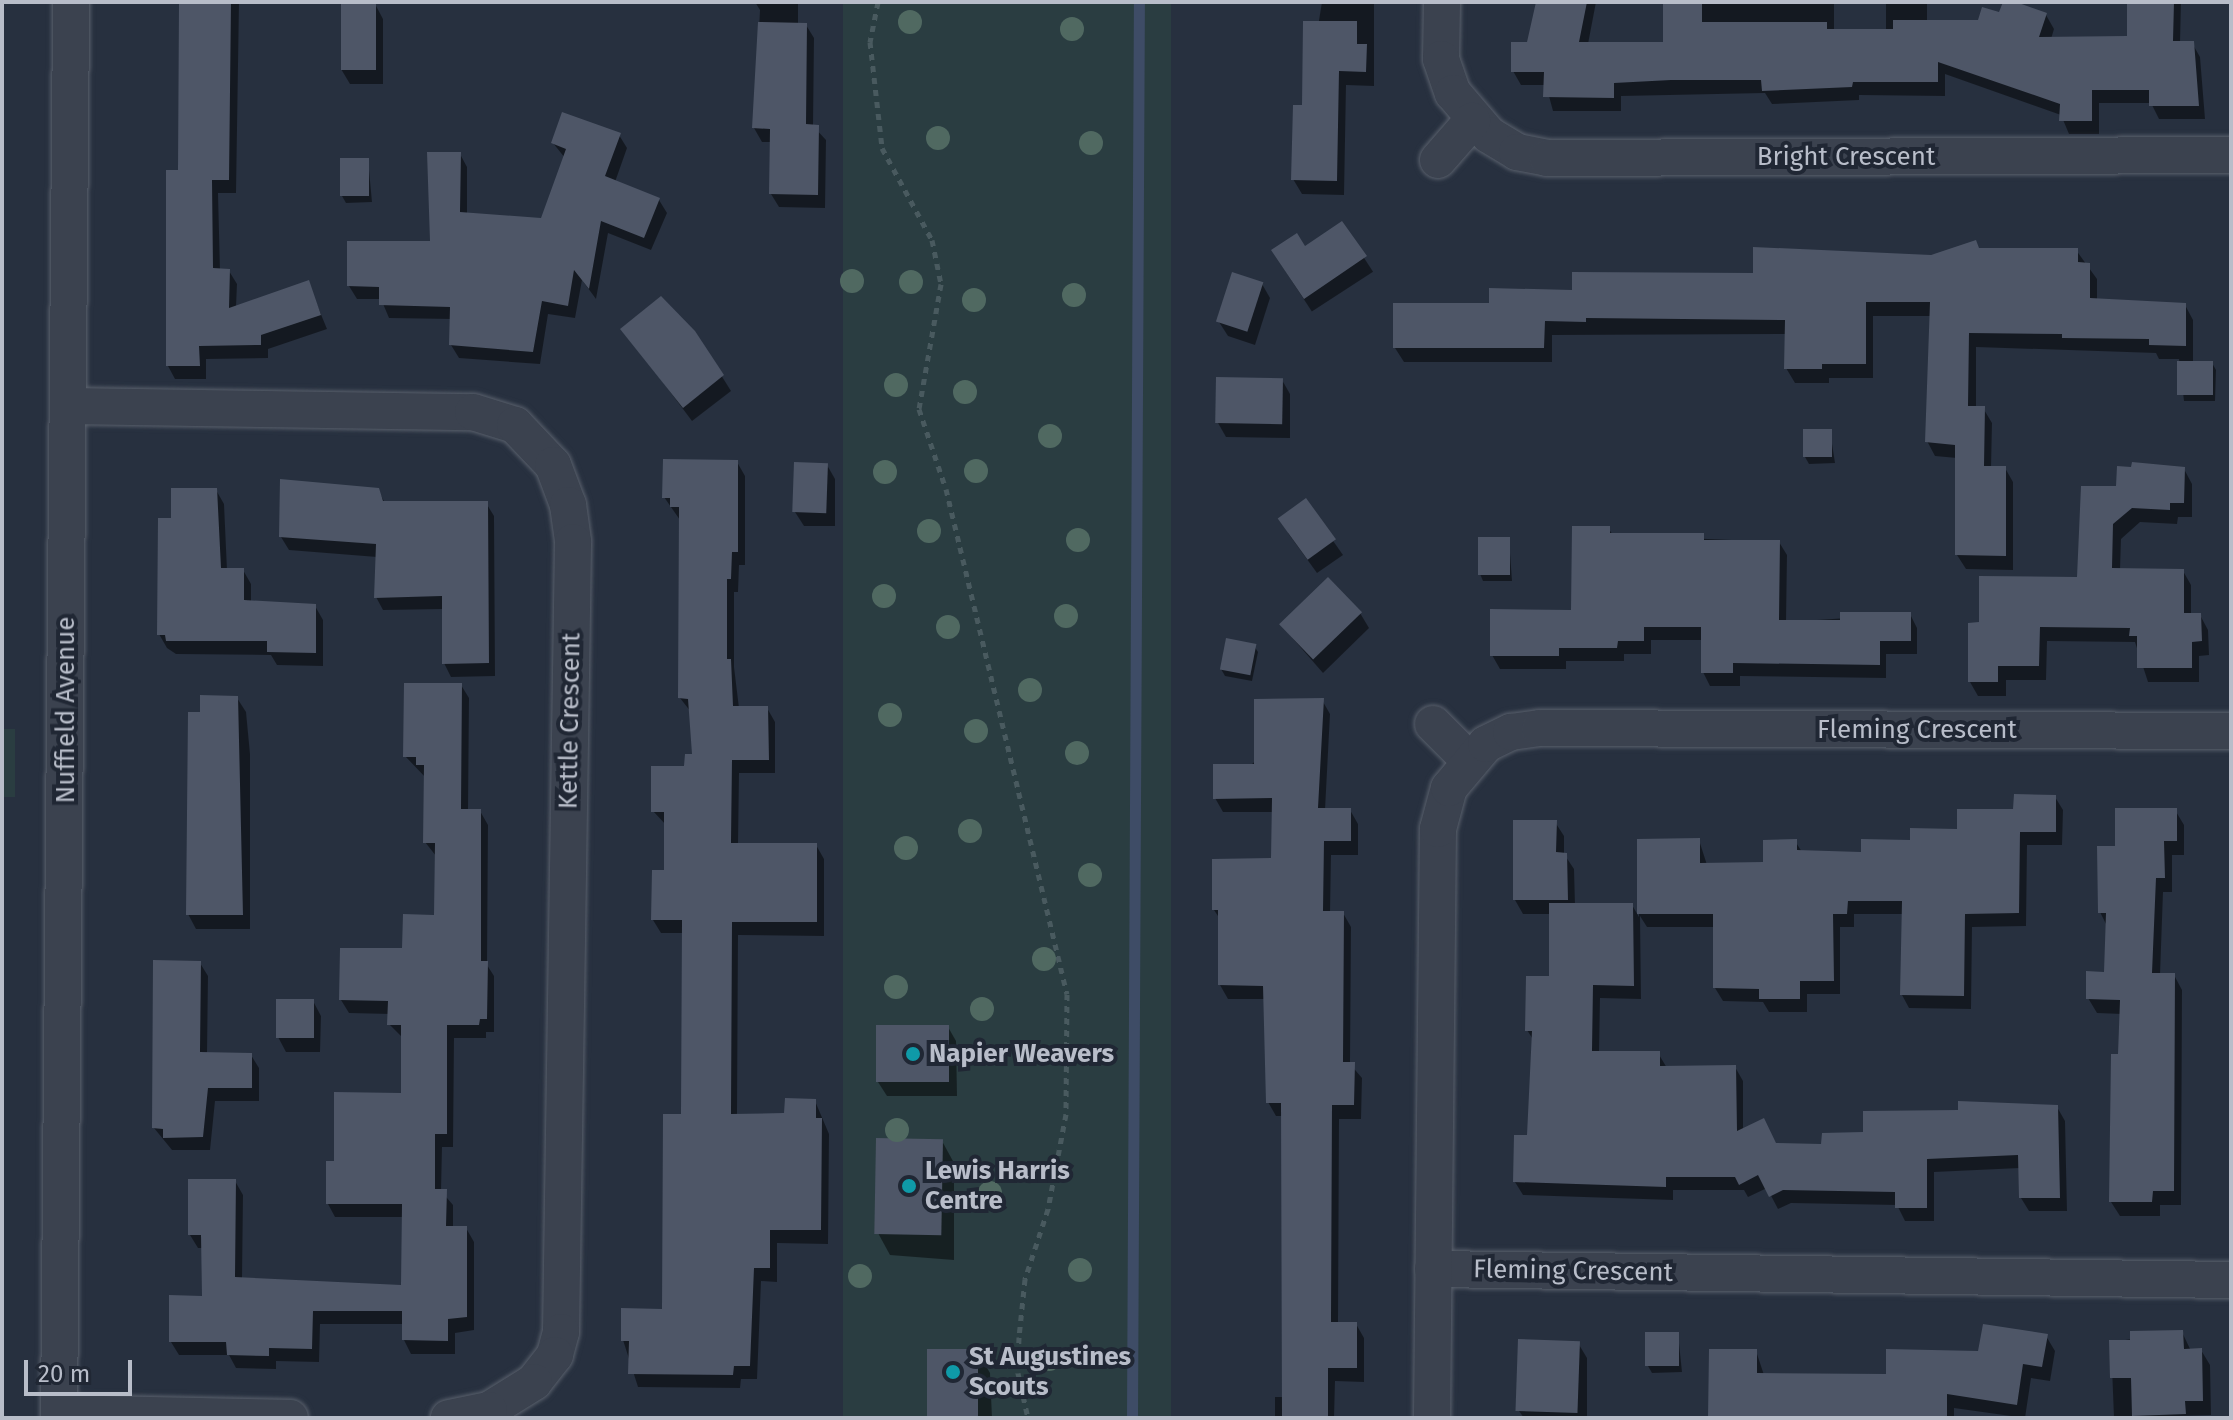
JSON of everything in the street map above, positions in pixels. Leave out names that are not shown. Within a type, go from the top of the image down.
[{"type":"street","name":"Nuffield Avenue","points":[[59,1416],[71,2]]},
{"type":"street","name":"Bright Crescent","points":[[1442,2],[1441,59],[1453,93],[1472,121],[1517,152],[1547,158],[2231,155]]},
{"type":"street","points":[[1438,160],[1472,121]]},
{"type":"street","name":"Kettle Crescent","points":[[69,406],[473,412],[515,425],[553,465],[568,505],[573,542],[561,1332],[555,1355],[534,1382],[489,1410],[449,1418]]},
{"type":"street","points":[[1433,724],[1469,760]]},
{"type":"street","name":"Fleming Crescent","points":[[2231,731],[1540,728],[1511,732],[1486,744],[1469,760],[1449,788],[1438,829],[1433,1269],[2231,1280]]},
{"type":"street","points":[[1432,1418],[1433,1269]]},
{"type":"street","points":[[59,1416],[290,1418]]},
{"type":"path","points":[[878,2],[870,42],[882,148],[932,240],[941,284],[919,409],[946,489],[1067,994],[1066,1114],[1048,1209],[1025,1279],[1019,1337],[1018,1373],[1028,1418]]},
{"type":"green space","points":[[843,2],[1171,2],[1171,1418],[843,1418]]},
{"type":"green space","points":[[2,729],[15,729],[15,797],[2,797]]},
{"type":"building","points":[[179,2],[231,2],[229,180],[212,180],[213,268],[230,269],[229,308],[309,280],[321,315],[261,335],[261,345],[199,346],[200,366],[166,366],[166,170],[178,170]]},
{"type":"building","points":[[341,2],[376,2],[376,70],[341,70]]},
{"type":"building","points":[[1536,2],[1587,2],[1579,42],[1663,42],[1663,2],[1702,2],[1702,22],[1827,22],[1827,29],[1893,29],[1893,20],[1978,20],[1982,7],[1999,12],[2003,2],[2016,2],[2047,13],[2039,37],[2127,36],[2127,2],[2174,2],[2173,41],[2194,41],[2199,106],[2149,106],[2149,90],[2092,90],[2092,121],[2059,121],[2060,104],[1938,62],[1938,82],[1853,82],[1852,87],[1762,91],[1761,80],[1671,80],[1614,83],[1614,98],[1543,97],[1544,72],[1511,72],[1511,42],[1527,42]]},
{"type":"building","points":[[1303,21],[1357,21],[1357,44],[1367,44],[1366,72],[1339,71],[1337,181],[1291,180],[1293,105],[1302,105]]},
{"type":"building","points":[[758,22],[807,23],[806,124],[819,125],[818,195],[769,194],[770,129],[752,128]]},
{"type":"building","points":[[562,112],[621,133],[605,176],[660,198],[644,238],[601,221],[589,289],[574,270],[568,306],[542,301],[533,352],[449,345],[450,307],[379,305],[379,287],[347,286],[347,241],[430,241],[427,152],[461,152],[460,212],[541,218],[566,149],[551,143]]},
{"type":"building","points":[[340,158],[369,158],[369,196],[340,196]]},
{"type":"building","points":[[1342,221],[1367,256],[1304,299],[1271,250],[1297,233],[1305,246]]},
{"type":"building","points":[[1976,240],[1979,248],[2078,248],[2078,262],[2090,263],[2090,298],[2186,303],[2186,346],[2149,345],[2149,339],[1969,333],[1968,406],[1985,406],[1984,466],[2006,466],[2006,556],[1955,555],[1955,445],[1925,442],[1930,302],[1866,302],[1866,364],[1822,364],[1822,369],[1784,369],[1785,320],[1586,318],[1586,322],[1545,321],[1544,348],[1393,348],[1393,303],[1489,303],[1489,288],[1572,290],[1572,272],[1753,273],[1753,247],[1931,255]]},
{"type":"building","points":[[1232,272],[1263,282],[1247,332],[1216,321]]},
{"type":"building","points":[[661,296],[695,331],[724,375],[683,408],[620,329]]},
{"type":"building","points":[[2177,361],[2213,361],[2213,395],[2177,395]]},
{"type":"building","points":[[1216,377],[1283,378],[1282,424],[1215,423]]},
{"type":"building","points":[[1803,429],[1832,429],[1832,457],[1803,457]]},
{"type":"building","points":[[663,459],[738,460],[738,552],[732,552],[731,579],[727,579],[727,659],[731,659],[733,706],[768,706],[769,760],[732,760],[731,843],[817,843],[817,922],[732,922],[731,1114],[784,1113],[785,1098],[816,1099],[816,1118],[822,1118],[821,1230],[770,1230],[770,1268],[754,1268],[750,1366],[734,1366],[733,1375],[628,1374],[629,1341],[621,1341],[621,1308],[662,1309],[663,1114],[681,1114],[682,920],[651,920],[652,870],[664,870],[664,812],[651,812],[651,766],[684,766],[685,754],[692,754],[688,699],[678,698],[679,507],[670,507],[670,498],[662,498]]},
{"type":"building","points":[[794,462],[828,463],[826,513],[792,512]]},
{"type":"building","points":[[2132,462],[2185,467],[2184,503],[2170,503],[2170,510],[2132,508],[2113,524],[2112,568],[2184,569],[2184,613],[2201,613],[2202,641],[2192,642],[2192,668],[2137,668],[2137,636],[2129,636],[2130,628],[2040,627],[2039,666],[1998,666],[1998,682],[1968,682],[1968,623],[1979,622],[1979,576],[2077,577],[2081,486],[2116,486],[2117,466],[2131,467]]},
{"type":"building","points":[[280,479],[379,488],[383,501],[488,501],[489,663],[442,664],[442,596],[374,598],[376,544],[279,537]]},
{"type":"building","points":[[171,488],[217,488],[221,568],[244,568],[244,600],[316,604],[316,653],[267,652],[267,641],[166,641],[165,635],[157,635],[158,518],[171,518]]},
{"type":"building","points":[[1306,498],[1336,539],[1308,560],[1278,519]]},
{"type":"building","points":[[1572,526],[1610,526],[1610,533],[1704,533],[1704,540],[1780,540],[1779,620],[1840,620],[1840,612],[1911,612],[1911,641],[1880,641],[1880,665],[1733,663],[1733,673],[1701,673],[1701,627],[1644,627],[1644,641],[1618,641],[1617,648],[1559,648],[1559,656],[1490,656],[1490,609],[1571,610]]},
{"type":"building","points":[[1478,537],[1510,537],[1510,575],[1478,575]]},
{"type":"building","points":[[1328,577],[1362,612],[1313,659],[1279,624]]},
{"type":"building","points":[[1226,638],[1256,644],[1250,675],[1220,669]]},
{"type":"building","points":[[404,683],[462,683],[461,809],[481,809],[481,961],[488,961],[487,1019],[480,1019],[479,1025],[447,1025],[447,1134],[435,1134],[435,1189],[447,1189],[446,1226],[467,1226],[467,1317],[448,1319],[448,1341],[402,1340],[402,1311],[313,1311],[312,1349],[269,1348],[269,1356],[227,1355],[226,1342],[169,1342],[169,1295],[202,1296],[201,1235],[188,1235],[188,1179],[236,1179],[235,1277],[401,1285],[402,1204],[326,1204],[326,1161],[334,1161],[334,1092],[401,1093],[401,1025],[387,1025],[388,1001],[339,1000],[340,948],[402,948],[403,914],[434,915],[435,843],[423,843],[424,765],[416,765],[416,757],[403,757]]},
{"type":"building","points":[[200,695],[238,696],[243,915],[186,915],[188,712],[200,712]]},
{"type":"building","points":[[1324,698],[1318,808],[1351,808],[1351,841],[1324,841],[1323,911],[1344,911],[1343,1062],[1355,1062],[1354,1105],[1332,1105],[1331,1322],[1357,1322],[1357,1368],[1328,1368],[1328,1418],[1282,1418],[1281,1103],[1266,1103],[1263,986],[1218,985],[1218,910],[1212,910],[1212,859],[1271,858],[1272,798],[1213,799],[1213,764],[1254,764],[1254,699]]},
{"type":"building","points":[[2014,794],[2056,795],[2056,832],[2020,832],[2019,913],[1965,914],[1964,996],[1900,995],[1902,901],[1848,901],[1847,914],[1833,914],[1834,981],[1800,981],[1800,999],[1759,999],[1759,989],[1713,988],[1713,914],[1637,914],[1637,839],[1700,838],[1700,863],[1763,862],[1763,840],[1797,839],[1797,850],[1861,852],[1861,839],[1910,840],[1910,828],[1957,829],[1957,809],[2013,809]]},
{"type":"building","points":[[2115,808],[2177,808],[2177,841],[2164,841],[2165,878],[2156,878],[2152,973],[2175,973],[2174,1191],[2153,1191],[2152,1202],[2109,1202],[2111,1054],[2118,1054],[2120,1000],[2086,999],[2086,971],[2104,972],[2106,913],[2098,913],[2097,846],[2115,846]]},
{"type":"building","points":[[1513,820],[1557,820],[1556,852],[1567,853],[1568,900],[1513,900]]},
{"type":"building","points":[[1549,903],[1633,903],[1634,986],[1593,985],[1592,1051],[1660,1051],[1660,1066],[1736,1065],[1737,1131],[1764,1118],[1776,1143],[1821,1144],[1822,1133],[1863,1132],[1863,1111],[1958,1110],[1958,1101],[2058,1105],[2060,1198],[2019,1198],[2018,1155],[1927,1159],[1927,1208],[1895,1208],[1895,1192],[1783,1190],[1769,1197],[1758,1175],[1739,1185],[1735,1177],[1666,1177],[1666,1187],[1513,1182],[1514,1135],[1527,1135],[1532,1031],[1525,1031],[1526,976],[1549,976]]},
{"type":"building","points":[[153,960],[201,961],[200,1052],[252,1053],[252,1088],[208,1088],[203,1137],[163,1138],[163,1129],[152,1128]]},
{"type":"building","points":[[276,999],[314,999],[314,1038],[276,1038]]},
{"type":"building","name":"Napier Weavers","points":[[876,1025],[949,1025],[949,1082],[876,1082]]},
{"type":"building","name":"Lewis Harris Centre","points":[[876,1138],[943,1139],[941,1235],[874,1234]]},
{"type":"building","points":[[1983,1324],[2048,1334],[2042,1367],[2023,1364],[2017,1405],[1947,1394],[1947,1418],[1708,1418],[1709,1349],[1757,1349],[1757,1373],[1886,1374],[1886,1349],[1978,1351]]},
{"type":"building","points":[[2183,1330],[2184,1349],[2202,1348],[2203,1401],[2185,1401],[2186,1414],[2132,1416],[2131,1378],[2110,1378],[2109,1340],[2130,1340],[2130,1331]]},
{"type":"building","points":[[1645,1332],[1679,1332],[1679,1366],[1645,1366]]},
{"type":"building","points":[[1518,1339],[1580,1341],[1577,1413],[1515,1411]]},
{"type":"building","name":"St Augustines Scouts","points":[[927,1349],[978,1349],[978,1418],[927,1418]]},
{"type":"waterway","points":[[1132,1418],[1139,2]]},
{"type":"place","name":"Napier Weavers","points":[[913,1054]]},
{"type":"place","name":"Lewis Harris Centre","points":[[909,1186]]},
{"type":"place","name":"St Augustines Scouts","points":[[953,1372]]}]
